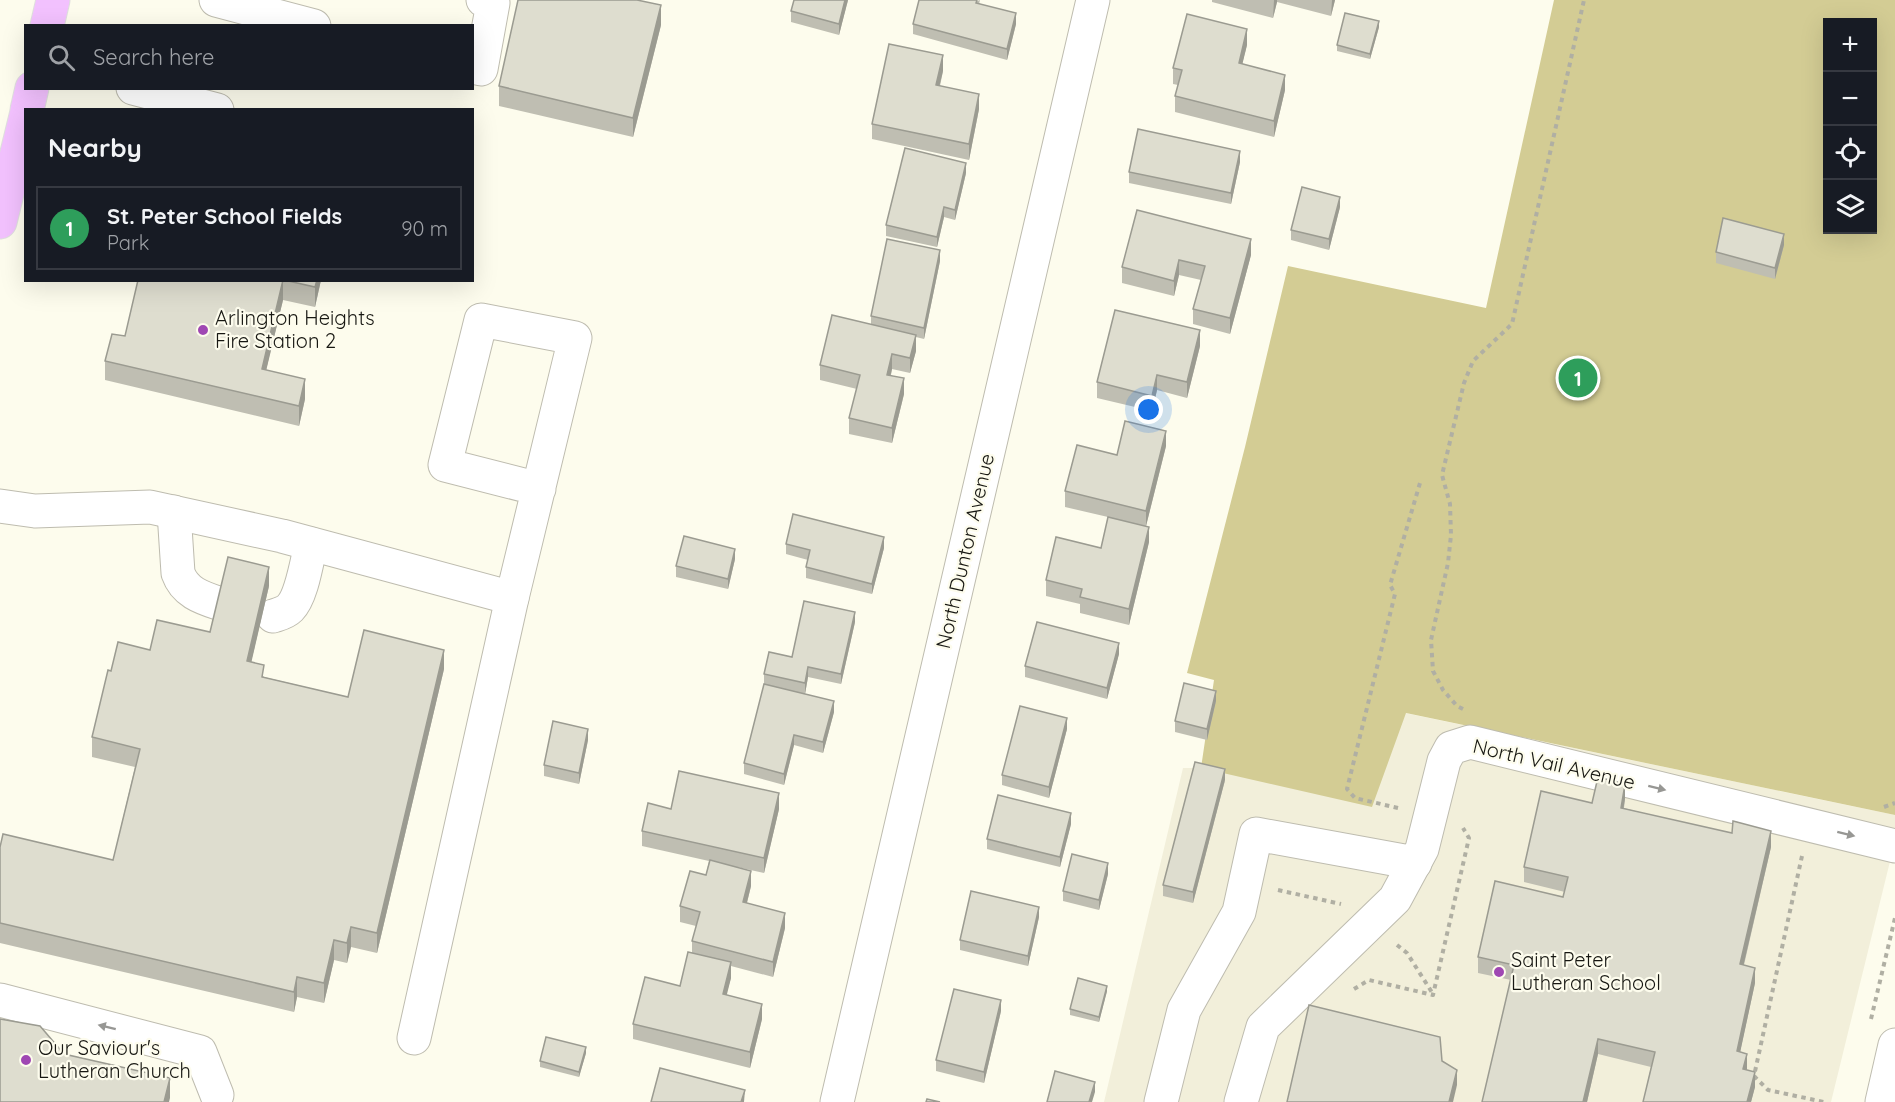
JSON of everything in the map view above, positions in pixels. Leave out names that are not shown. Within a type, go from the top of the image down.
[{"type":"main road","points":[[47,24],[53,0]]},
{"type":"main road","points":[[27,108],[32,90]]},
{"type":"main road","points":[[0,222],[24,124]]},
{"type":"street","points":[[216,0],[306,24]]},
{"type":"street","points":[[474,67],[481,69],[493,3],[483,0]]},
{"type":"street","name":"North Dunton Avenue","points":[[837,1102],[1093,0]]},
{"type":"street","points":[[141,90],[209,108]]},
{"type":"street","points":[[414,1038],[512,598],[575,338],[481,320],[446,465],[538,489]]},
{"type":"street","points":[[0,506],[35,511],[150,507],[311,544],[512,598]]},
{"type":"street","points":[[174,512],[178,573],[182,583],[191,592],[221,604]]},
{"type":"street","points":[[273,616],[283,614],[291,607],[297,595],[311,544]]},
{"type":"street","name":"North Vail Avenue","points":[[1241,1102],[1263,1027],[1395,899],[1422,849],[1444,761],[1451,748],[1470,742],[1895,846]]},
{"type":"street","points":[[1161,1102],[1184,1010],[1239,912],[1256,834],[1415,864]]},
{"type":"street","points":[[0,1000],[200,1052],[217,1095]]},
{"type":"street","points":[[1882,1102],[1895,1045]]},
{"type":"path","points":[[1465,710],[1457,706],[1443,690],[1433,671],[1431,640],[1448,563],[1451,535],[1450,504],[1442,475],[1464,383],[1473,361],[1512,324],[1584,0]]},
{"type":"path","points":[[1883,808],[1895,803]]},
{"type":"path","points":[[1809,825],[1754,1076],[1768,1089],[1824,1102]]},
{"type":"path","points":[[1870,1022],[1895,918]]},
{"type":"shaded area","points":[[1554,0],[1895,0],[1895,815],[1406,713],[1372,807],[1201,768],[1214,680],[1187,673],[1245,447],[1288,266],[1486,308]]},
{"type":"shaded area","name":"Saint Peter Lutheran School","points":[[1405,713],[1895,815],[1895,841],[1831,1102],[1104,1102],[1183,768],[1201,768]]},
{"type":"building","points":[[518,0],[637,0],[661,5],[633,118],[499,86]]},
{"type":"building","points":[[794,0],[845,0],[839,24],[791,11]]},
{"type":"building","points":[[919,0],[977,0],[976,3],[1016,13],[1007,49],[913,24]]},
{"type":"building","points":[[1345,13],[1379,21],[1370,54],[1337,45]]},
{"type":"building","points":[[1187,14],[1247,29],[1239,63],[1285,75],[1274,121],[1175,96],[1182,70],[1173,68]]},
{"type":"building","points":[[889,44],[943,55],[936,85],[979,94],[969,144],[872,124]]},
{"type":"building","points":[[1138,129],[1240,151],[1231,193],[1129,172]]},
{"type":"building","points":[[905,148],[966,163],[955,210],[944,207],[937,237],[886,225]]},
{"type":"building","points":[[1302,187],[1340,197],[1329,239],[1291,230]]},
{"type":"building","points":[[1137,210],[1251,239],[1230,318],[1193,309],[1205,266],[1179,260],[1174,281],[1122,267]]},
{"type":"building","points":[[1723,218],[1784,234],[1775,268],[1716,252]]},
{"type":"building","points":[[887,239],[940,250],[924,328],[871,316]]},
{"type":"building","name":"Arlington Heights Fire Station 2","points":[[138,282],[283,282],[262,369],[305,379],[299,406],[105,361],[112,334],[125,336]]},
{"type":"building","points":[[293,282],[316,282],[315,287]]},
{"type":"building","points":[[1115,310],[1200,330],[1187,382],[1157,375],[1152,396],[1097,382]]},
{"type":"building","points":[[832,315],[916,335],[910,358],[892,354],[887,375],[904,378],[892,428],[849,418],[860,375],[820,365]]},
{"type":"building","points":[[1125,421],[1166,431],[1146,511],[1065,491],[1077,445],[1117,455]]},
{"type":"building","points":[[793,514],[884,537],[872,584],[806,567],[810,550],[786,544]]},
{"type":"building","points":[[1108,517],[1149,527],[1129,609],[1080,597],[1082,589],[1046,580],[1056,537],[1101,548]]},
{"type":"building","points":[[684,536],[735,549],[728,579],[676,566]]},
{"type":"building","points":[[228,557],[269,567],[247,661],[264,665],[262,677],[348,697],[364,630],[444,650],[377,933],[351,927],[347,943],[334,940],[324,983],[297,977],[294,992],[0,923],[0,847],[3,834],[113,860],[140,749],[92,737],[108,670],[111,671],[118,642],[150,650],[157,620],[210,632]]},
{"type":"building","points":[[804,601],[855,612],[841,674],[808,667],[805,683],[764,674],[769,652],[792,657]]},
{"type":"building","points":[[1037,622],[1119,643],[1107,688],[1025,666]]},
{"type":"building","points":[[1184,683],[1216,691],[1207,729],[1175,721]]},
{"type":"building","points":[[764,684],[834,701],[823,742],[794,735],[784,774],[744,763]]},
{"type":"building","points":[[1020,706],[1067,718],[1049,787],[1002,775]]},
{"type":"building","points":[[553,721],[588,729],[579,773],[544,765]]},
{"type":"building","points":[[1195,762],[1225,769],[1193,892],[1163,885]]},
{"type":"building","points":[[679,771],[779,793],[764,858],[642,831],[648,803],[671,809]]},
{"type":"building","points":[[1598,777],[1625,784],[1621,808],[1732,833],[1733,821],[1771,831],[1740,964],[1755,968],[1737,1051],[1747,1054],[1743,1069],[1755,1072],[1747,1102],[1643,1102],[1655,1052],[1598,1039],[1583,1102],[1482,1102],[1514,965],[1478,957],[1495,881],[1563,897],[1568,877],[1524,867],[1541,791],[1592,803]]},
{"type":"building","points":[[998,795],[1071,813],[1060,857],[987,839]]},
{"type":"building","points":[[1072,854],[1108,863],[1099,900],[1063,891]]},
{"type":"building","points":[[710,860],[751,871],[743,902],[785,913],[773,962],[692,941],[700,912],[680,906],[690,871],[706,875]]},
{"type":"building","points":[[971,891],[1039,907],[1028,956],[960,940]]},
{"type":"building","points":[[688,952],[731,962],[723,994],[762,1004],[750,1052],[633,1024],[645,977],[680,986]]},
{"type":"building","points":[[1078,978],[1107,986],[1099,1017],[1070,1009]]},
{"type":"building","points":[[954,989],[1001,1000],[984,1072],[936,1060]]},
{"type":"building","points":[[1309,1005],[1440,1037],[1442,1061],[1457,1070],[1449,1102],[1287,1102]]},
{"type":"building","name":"Our Saviour's Lutheran Church","points":[[0,1019],[40,1026],[64,1054],[170,1078],[164,1102],[0,1102]]},
{"type":"building","points":[[546,1037],[586,1047],[579,1072],[540,1061]]},
{"type":"building","points":[[660,1068],[745,1090],[741,1102],[651,1102]]},
{"type":"building","points":[[1055,1071],[1095,1082],[1089,1102],[1047,1102]]},
{"type":"place","name":"Arlington Heights Fire Station 2","points":[[203,330]]},
{"type":"place","name":"St. Peter School Fields","points":[[1578,378]]},
{"type":"place","name":"Saint Peter Lutheran School","points":[[1499,972]]},
{"type":"place","name":"Our Saviour's Lutheran Church","points":[[26,1060]]}]
